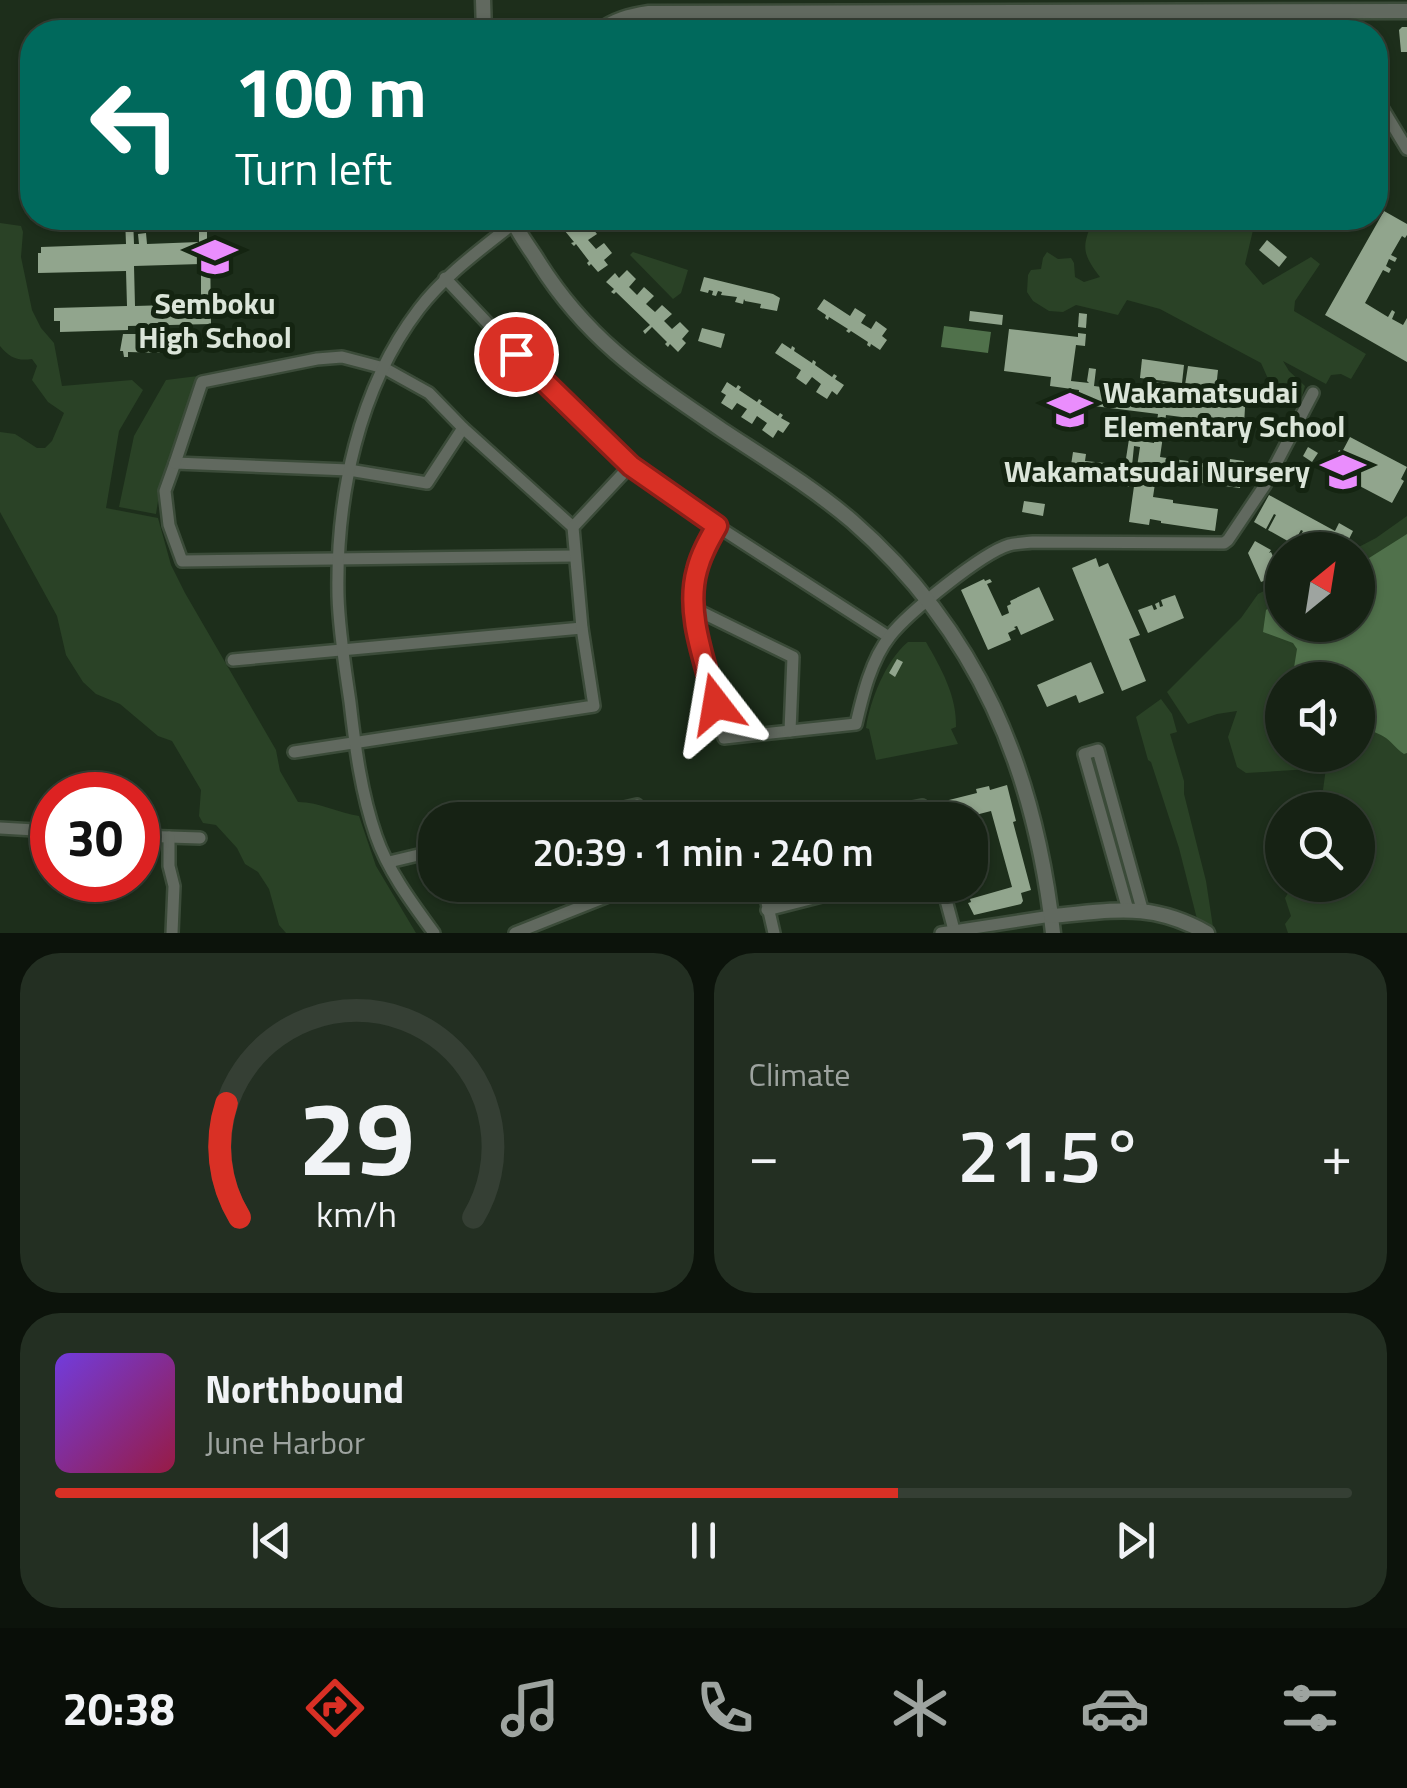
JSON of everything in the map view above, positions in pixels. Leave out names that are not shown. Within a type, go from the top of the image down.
[{"type":"street","points":[[1339,11],[1340,20]]},
{"type":"street","points":[[618,20],[649,13],[1407,11]]},
{"type":"street","points":[[1388,117],[1407,148]]},
{"type":"street","points":[[434,933],[406,894],[376,838],[362,785],[338,596],[343,501],[369,400],[416,312],[445,278],[501,230]]},
{"type":"street","points":[[519,230],[559,294],[608,347],[851,521],[928,602],[975,670],[1024,782],[1042,856],[1053,933]]},
{"type":"street","points":[[445,278],[631,466],[889,637]]},
{"type":"street","points":[[294,752],[594,706],[572,527],[429,394],[384,368],[342,357],[202,382],[165,491],[169,524],[182,562],[574,556]]},
{"type":"street","points":[[717,526],[704,548],[693,594],[724,738],[856,724],[866,686],[889,637],[986,556],[1009,545],[1032,542],[1224,543],[1265,486],[1312,393]]},
{"type":"street","points":[[175,464],[349,470],[427,484],[463,428]]},
{"type":"street","points":[[572,527],[631,466]]},
{"type":"street","points":[[694,609],[793,657],[790,731]]},
{"type":"street","points":[[234,660],[582,628]]},
{"type":"street","points":[[1098,750],[1135,910],[1084,754],[1098,750]]},
{"type":"street","points":[[0,828],[30,830]]},
{"type":"street","points":[[160,837],[200,838]]},
{"type":"street","points":[[169,838],[174,886],[172,933]]},
{"type":"street","points":[[389,862],[418,855]]},
{"type":"street","points":[[515,933],[593,902]]},
{"type":"street","points":[[765,902],[774,933]]},
{"type":"street","points":[[767,910],[799,902]]},
{"type":"street","points":[[944,902],[947,931],[991,929],[1051,916],[1135,910],[1188,922],[1208,933]]},
{"type":"shaded area","points":[[0,223],[20,226],[22,230],[21,257],[32,310],[54,343],[62,386],[132,380],[143,390],[119,431],[106,508],[158,518],[171,565],[276,750],[280,771],[298,802],[359,816],[376,866],[416,933],[286,933],[279,925],[269,889],[258,872],[245,864],[237,848],[216,825],[203,823],[199,816],[201,790],[172,741],[158,736],[120,704],[96,694],[83,682],[66,655],[57,616],[0,512],[0,432],[15,434],[37,448],[45,448],[64,413],[48,402],[32,380],[37,366],[32,359],[14,358],[0,346]]},
{"type":"shaded area","points":[[1089,230],[1253,230],[1245,264],[1263,285],[1311,257],[1320,264],[1295,301],[1294,311],[1366,354],[1351,379],[1331,375],[1326,384],[1283,361],[1305,386],[1301,400],[1290,397],[1269,381],[1261,363],[1160,309],[1127,300],[1118,315],[1076,305],[1063,312],[1049,311],[1033,301],[1027,292],[1028,275],[1031,270],[1041,269],[1047,252],[1058,259],[1071,258],[1075,277],[1084,282],[1100,277],[1085,249]]},
{"type":"shaded area","points":[[633,252],[688,270],[681,293],[673,299],[630,255]]},
{"type":"shaded area","points":[[944,326],[991,332],[988,353],[941,347]]},
{"type":"shaded area","points":[[198,376],[161,482],[156,514],[119,507],[134,436],[166,380]]},
{"type":"shaded area","points":[[1407,516],[1407,933],[1288,933],[1285,924],[1291,916],[1286,902],[1375,902],[1375,792],[1318,792],[1323,790],[1325,772],[1375,772],[1375,662],[1265,662],[1265,772],[1246,773],[1237,767],[1228,737],[1237,711],[1188,724],[1167,692],[1265,590],[1265,642],[1375,642],[1375,539]]},
{"type":"shaded area","points":[[1407,534],[1404,754],[1375,732],[1375,662],[1295,662],[1297,649],[1290,642],[1375,642],[1375,554]]},
{"type":"shaded area","points":[[908,642],[926,642],[942,672],[954,704],[956,727],[951,729],[958,744],[876,760],[866,728],[871,705],[886,670]]},
{"type":"shaded area","points":[[1161,699],[1172,714],[1177,732],[1170,734],[1184,781],[1213,927],[1197,919],[1179,848],[1136,717]]},
{"type":"building","points":[[1402,27],[1407,27],[1407,52],[1401,52]]},
{"type":"building","points":[[1388,213],[1407,224],[1407,235],[1402,236],[1391,255],[1397,258],[1395,262],[1389,259],[1389,273],[1383,270],[1365,303],[1388,317],[1392,310],[1392,319],[1403,325],[1407,318],[1407,362],[1325,315],[1373,230],[1388,230]]},
{"type":"building","points":[[125,230],[133,230],[134,244],[139,244],[138,234],[146,233],[147,244],[199,242],[199,230],[207,230],[211,324],[60,332],[60,321],[54,321],[54,308],[127,306],[126,271],[38,273],[41,247],[126,244]],"holes":[[[201,264],[201,304],[135,306],[134,266]]]},
{"type":"building","points":[[564,230],[594,230],[597,234],[588,240],[596,249],[604,243],[612,253],[604,260],[608,265],[598,272],[589,266],[576,244],[571,243],[574,242]]},
{"type":"building","points":[[1267,240],[1287,257],[1279,267],[1259,250]]},
{"type":"building","points":[[627,270],[636,279],[629,287],[637,295],[644,287],[654,296],[646,304],[655,312],[662,305],[672,314],[664,321],[672,329],[680,322],[689,331],[678,352],[670,344],[668,347],[652,327],[645,334],[643,331],[650,325],[616,292],[611,292],[614,289],[606,282],[615,273],[619,278]]},
{"type":"building","points":[[704,277],[773,294],[780,298],[777,311],[744,299],[743,304],[735,302],[737,297],[721,295],[722,292],[718,291],[716,296],[713,291],[700,291]]},
{"type":"building","points":[[824,299],[850,316],[855,308],[866,315],[861,323],[871,329],[876,321],[887,329],[882,336],[887,340],[880,350],[825,318],[817,309]]},
{"type":"building","points":[[970,311],[1003,315],[1002,325],[969,321]]},
{"type":"building","points":[[1079,313],[1087,314],[1086,328],[1078,327]]},
{"type":"building","points":[[702,328],[725,334],[721,348],[698,341]]},
{"type":"building","points":[[1009,329],[1078,337],[1078,333],[1086,334],[1085,346],[1076,345],[1071,381],[1089,383],[1089,368],[1096,369],[1094,386],[1162,395],[1162,390],[1152,389],[1152,382],[1168,384],[1166,395],[1177,397],[1179,385],[1185,385],[1188,366],[1218,370],[1219,402],[1237,404],[1239,389],[1246,390],[1244,425],[1166,415],[1160,457],[1229,467],[1230,459],[1244,461],[1240,488],[1156,477],[1153,497],[1218,509],[1215,531],[1150,519],[1149,525],[1129,522],[1136,472],[1132,471],[1129,487],[1069,478],[1073,452],[1086,454],[1085,461],[1125,465],[1129,439],[1154,443],[1158,414],[1086,405],[1078,402],[1079,390],[1050,386],[1051,377],[1004,371]],"holes":[[[1184,392],[1215,397],[1215,402],[1183,397]],[[1134,446],[1140,447],[1137,467],[1132,466]]]},
{"type":"building","points":[[123,334],[165,334],[165,353],[128,352],[128,357],[124,357],[120,351]]},
{"type":"building","points":[[782,343],[816,362],[832,377],[837,376],[835,379],[844,385],[837,395],[832,391],[827,399],[816,392],[821,384],[812,377],[806,385],[796,378],[801,370],[775,353]]},
{"type":"building","points":[[1142,359],[1184,365],[1182,383],[1140,378]]},
{"type":"building","points":[[727,382],[741,387],[739,390],[757,402],[762,401],[760,404],[778,416],[783,415],[781,418],[790,423],[783,433],[778,430],[773,438],[762,430],[767,423],[757,416],[752,424],[741,417],[747,409],[737,403],[732,410],[721,403],[726,395],[721,392]]},
{"type":"building","points":[[1350,437],[1407,467],[1392,503],[1331,471],[1339,450],[1342,452]]},
{"type":"building","points":[[1308,447],[1318,453],[1312,462],[1303,456]]},
{"type":"building","points":[[1269,495],[1335,531],[1339,523],[1353,531],[1272,532],[1268,530],[1274,514],[1266,529],[1254,522]]},
{"type":"building","points":[[1024,501],[1045,504],[1043,516],[1022,512]]},
{"type":"building","points":[[1255,541],[1265,547],[1265,580],[1261,582],[1248,553]]},
{"type":"building","points":[[1096,558],[1099,567],[1108,563],[1140,635],[1129,639],[1146,681],[1122,691],[1072,568]]},
{"type":"building","points":[[984,579],[992,582],[987,584],[1002,616],[1009,613],[1010,601],[1039,587],[1054,620],[1021,635],[1014,627],[1008,633],[1011,640],[988,650],[961,590]]},
{"type":"building","points":[[1175,595],[1184,618],[1148,633],[1138,610],[1152,605],[1157,609],[1155,604],[1163,606],[1161,600]]},
{"type":"building","points":[[897,659],[903,662],[895,677],[889,673]]},
{"type":"building","points":[[1091,662],[1104,693],[1079,703],[1076,695],[1047,707],[1037,685]]},
{"type":"building","points":[[1007,785],[1031,890],[1021,893],[1021,904],[974,915],[968,903],[988,902],[988,894],[1012,887],[991,811],[988,812],[988,802],[941,802],[977,793],[976,789],[989,786],[990,790]]},
{"type":"place","name":"Semboku High School","points":[[215,257]]},
{"type":"place","name":"Wakamatsudai Elementary School","points":[[1070,410]]},
{"type":"place","name":"Wakamatsudai Nursery","points":[[1343,472]]},
{"type":"route","points":[[516,354],[631,466],[717,526],[704,548],[693,594],[698,634],[716,704]]}]
